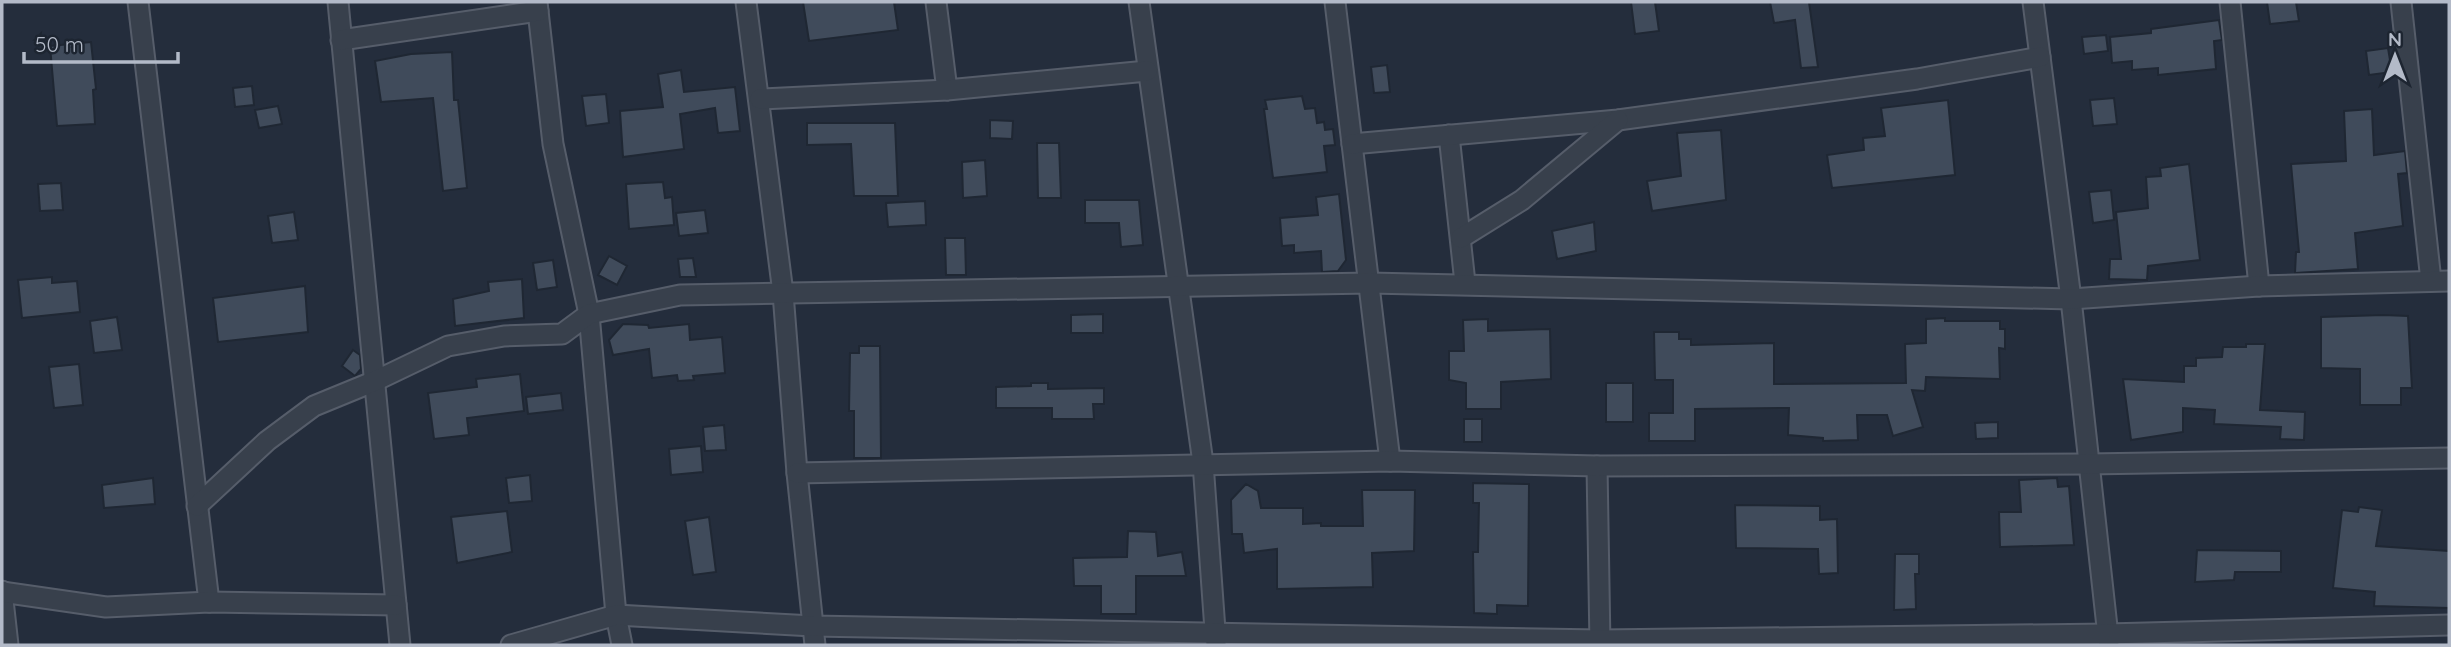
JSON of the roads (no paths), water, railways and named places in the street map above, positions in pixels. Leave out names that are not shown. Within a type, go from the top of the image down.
[{"type":"street","points":[[138,2],[209,602]]},
{"type":"street","points":[[338,2],[400,645]]},
{"type":"street","points":[[746,2],[783,293],[797,473],[814,636]]},
{"type":"street","points":[[936,2],[947,90]]},
{"type":"street","points":[[1139,2],[1203,463],[1216,639]]},
{"type":"street","points":[[1335,2],[1390,461]]},
{"type":"street","points":[[2033,2],[2071,299],[2108,640]]},
{"type":"street","points":[[2230,2],[2259,286]]},
{"type":"street","points":[[197,506],[267,442],[314,406],[375,381],[448,346],[504,336],[562,334],[589,314],[680,295],[1370,283],[2071,299],[2259,286],[2440,281],[2401,2]]},
{"type":"street","points":[[341,40],[538,7],[553,144],[589,314],[616,615],[622,645]]},
{"type":"street","points":[[1352,145],[1618,120],[1917,79],[2040,57]]},
{"type":"street","points":[[760,99],[947,90],[1147,71]]},
{"type":"street","points":[[1461,238],[1522,200],[1618,120]]},
{"type":"street","points":[[1449,135],[1465,284]]},
{"type":"street","points":[[797,473],[1390,461],[1597,466],[2088,464],[2449,458]]},
{"type":"street","points":[[1597,466],[1600,643]]},
{"type":"street","points":[[8,645],[2,592],[106,607],[209,602],[396,605]]},
{"type":"street","points":[[511,645],[616,615],[814,636],[1600,643],[2108,640],[2449,625]]}]
